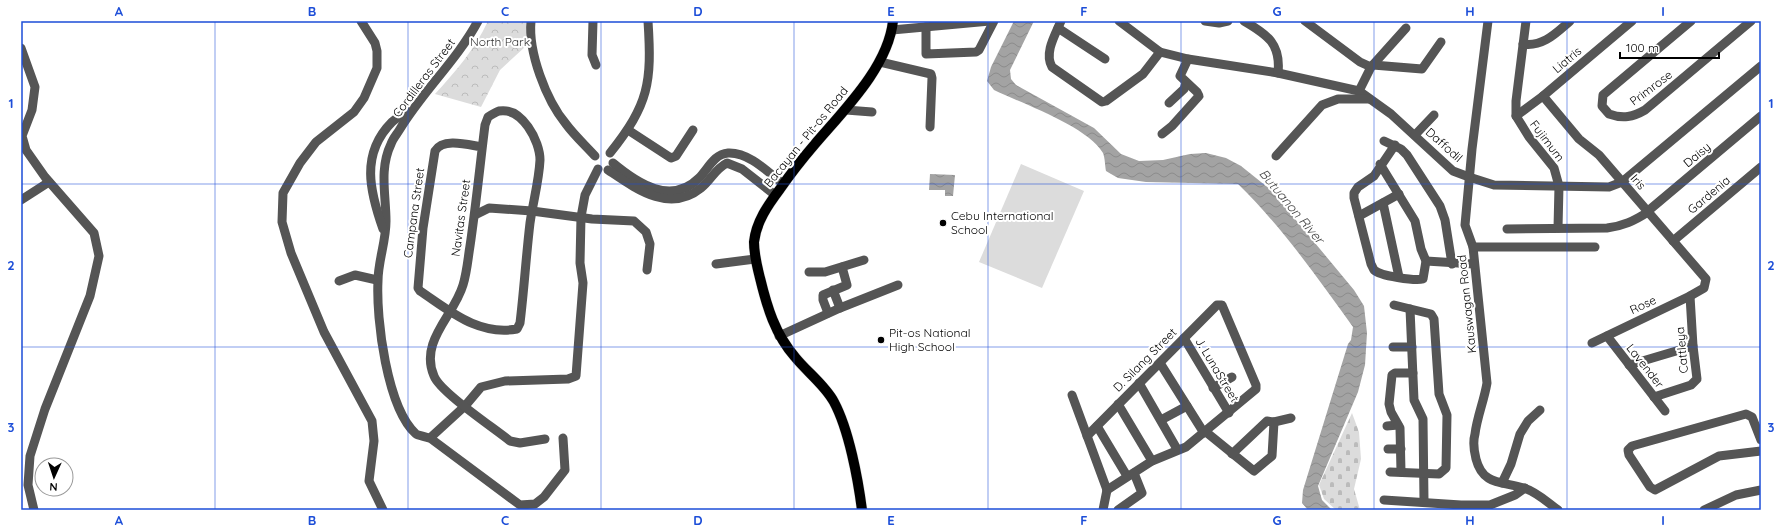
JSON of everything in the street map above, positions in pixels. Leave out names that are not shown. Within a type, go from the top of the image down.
[{"type":"main road","name":"Bacayan - Pit-os Road","points":[[862,510],[857,479],[842,419],[834,401],[794,356],[780,336],[766,303],[755,259],[754,243],[757,226],[775,195],[815,143],[846,110],[880,62],[886,51],[892,25]]},
{"type":"street","points":[[361,21],[375,43],[377,51],[377,68],[364,98],[357,107],[316,142],[300,163],[283,193],[282,222],[291,252],[324,332],[372,421],[374,441],[369,481],[383,510]]},
{"type":"street","name":"Cordilleras Street","points":[[478,21],[455,57],[412,109],[391,143],[386,157],[383,183],[386,221],[378,280],[379,320],[384,359],[395,396],[408,424],[417,435],[430,438],[520,505],[535,504],[544,497],[565,470],[563,438]]},
{"type":"street","points":[[531,21],[533,52],[543,83],[554,106],[565,123],[595,156]]},
{"type":"street","points":[[593,21],[592,55],[596,65]]},
{"type":"street","points":[[611,166],[610,153],[628,130],[642,104],[649,79],[651,60],[648,21]]},
{"type":"street","points":[[892,25],[926,27],[990,21]]},
{"type":"street","points":[[926,27],[926,54],[976,52],[980,50],[994,21]]},
{"type":"street","name":"Daffodil","points":[[1119,21],[1160,52],[1188,59],[1278,73],[1359,91],[1391,114],[1453,171],[1495,185],[1609,187],[1622,182],[1761,66]]},
{"type":"street","points":[[1205,21],[1219,23],[1228,21]]},
{"type":"street","points":[[1244,21],[1263,34],[1274,44],[1279,57],[1278,73]]},
{"type":"street","points":[[1305,21],[1360,62],[1372,66],[1422,69],[1441,42]]},
{"type":"street","name":"Kauswagan Road","points":[[1488,21],[1469,177],[1465,225],[1473,247],[1487,383],[1485,397],[1474,435],[1475,456],[1478,468],[1483,475],[1490,480],[1525,488],[1537,494],[1558,510]]},
{"type":"street","name":"Fujimum","points":[[1526,21],[1516,101],[1516,116],[1528,137],[1554,168],[1559,186],[1558,228]]},
{"type":"street","points":[[1523,44],[1534,45],[1546,41],[1570,21]]},
{"type":"street","name":"Liatris","points":[[1516,116],[1543,96],[1632,21]]},
{"type":"street","name":"Primrose","points":[[1691,21],[1603,95],[1602,106],[1609,114],[1627,117],[1636,115],[1645,110],[1751,21]]},
{"type":"street","points":[[1105,59],[1059,24],[1048,60],[1052,67],[1102,102],[1106,101],[1143,74],[1160,52]]},
{"type":"street","points":[[1359,91],[1372,66],[1406,28]]},
{"type":"street","points":[[21,48],[34,87],[32,110],[22,136],[26,150],[49,182],[94,233],[99,256],[90,296],[44,409],[30,456],[28,485],[34,510]]},
{"type":"street","points":[[1162,134],[1172,126],[1199,96],[1198,92],[1186,83],[1180,76],[1188,59]]},
{"type":"street","points":[[880,62],[931,74],[930,127]]},
{"type":"street","points":[[1169,103],[1184,89],[1186,83]]},
{"type":"street","name":"Iris","points":[[1543,96],[1579,139],[1599,155],[1706,279],[1707,283],[1704,288]]},
{"type":"street","points":[[1276,156],[1322,105],[1338,100],[1369,99]]},
{"type":"street","points":[[385,234],[375,205],[370,183],[372,157],[377,140],[392,121],[412,109]]},
{"type":"street","points":[[846,110],[872,112]]},
{"type":"street","name":"Navitas Street","points":[[532,211],[540,159],[538,147],[531,130],[522,120],[511,112],[499,111],[488,117],[485,125],[477,202],[464,284],[451,312],[434,337],[430,356],[434,377],[448,393],[510,441],[520,443],[545,439]]},
{"type":"street","points":[[1415,135],[1434,115]]},
{"type":"street","name":"Daisy","points":[[1507,229],[1607,228],[1623,226],[1648,212],[1761,116]]},
{"type":"street","points":[[628,130],[670,158],[676,156],[693,130]]},
{"type":"street","points":[[1384,141],[1394,145],[1407,155],[1440,206],[1445,220],[1452,264]]},
{"type":"street","name":"Campana Street","points":[[482,147],[446,143],[438,147],[435,151],[417,284],[420,291],[473,325],[487,330],[512,330],[519,326],[532,211]]},
{"type":"street","points":[[1380,164],[1415,221],[1421,249],[1426,261],[1423,279],[1417,280],[1384,274],[1374,270],[1371,264],[1354,198],[1354,193],[1358,187],[1374,176],[1380,164],[1394,145]]},
{"type":"street","points":[[598,169],[594,163],[595,156],[600,152],[610,153]]},
{"type":"street","points":[[643,188],[662,191],[683,189],[698,178],[718,157],[727,153],[748,158],[783,184]]},
{"type":"street","points":[[742,169],[748,158]]},
{"type":"street","points":[[598,169],[611,166],[629,176],[643,188],[660,199],[680,198],[692,194],[702,187],[720,167],[728,163],[742,169],[775,195]]},
{"type":"street","name":"Gardenia","points":[[1673,241],[1761,167]]},
{"type":"street","points":[[430,438],[465,406],[481,387],[505,381],[568,379],[576,376],[583,283],[580,263],[581,217],[585,195],[598,169]]},
{"type":"street","points":[[21,200],[49,182]]},
{"type":"street","points":[[1359,216],[1399,194]]},
{"type":"street","points":[[477,202],[489,208],[634,221],[646,232],[650,244],[647,270]]},
{"type":"street","points":[[1383,203],[1399,276]]},
{"type":"street","points":[[475,215],[489,208]]},
{"type":"street","points":[[1473,247],[1595,247]]},
{"type":"street","points":[[716,264],[755,259]]},
{"type":"street","points":[[809,272],[825,272],[864,260]]},
{"type":"street","points":[[1426,261],[1452,264],[1474,264]]},
{"type":"street","points":[[828,313],[823,300],[823,295],[847,285],[842,267]]},
{"type":"street","points":[[339,281],[355,275],[378,280]]},
{"type":"street","points":[[780,336],[828,313],[898,285]]},
{"type":"street","name":"Rose","points":[[1592,343],[1704,288]]},
{"type":"street","points":[[833,290],[840,308]]},
{"type":"street","name":"Cattleya","points":[[1654,397],[1696,382],[1697,375],[1692,346],[1690,296]]},
{"type":"street","name":"D. Silang Street","points":[[1087,436],[1217,305],[1222,305],[1257,388],[1228,413]]},
{"type":"street","points":[[1390,472],[1439,474],[1446,468],[1447,415],[1439,394],[1434,319],[1430,314],[1394,305]]},
{"type":"street","points":[[1410,309],[1414,400],[1423,419],[1424,501]]},
{"type":"street","name":"Lavender","points":[[1607,336],[1665,411]]},
{"type":"street","name":"J. LunaStreet","points":[[1184,338],[1228,413]]},
{"type":"street","points":[[1629,365],[1692,346]]},
{"type":"street","points":[[1393,347],[1412,347]]},
{"type":"street","points":[[1160,362],[1205,433],[1254,471],[1272,456],[1274,422]]},
{"type":"street","points":[[1401,472],[1401,449],[1398,425],[1389,404],[1392,375],[1395,373],[1413,373]]},
{"type":"street","points":[[1213,388],[1232,377]]},
{"type":"street","points":[[1139,383],[1177,449]]},
{"type":"street","points":[[1072,395],[1108,490],[1103,510]]},
{"type":"street","points":[[1118,404],[1152,461]]},
{"type":"street","points":[[1160,420],[1187,406]]},
{"type":"street","points":[[1502,483],[1511,464],[1520,434],[1528,421],[1540,410]]},
{"type":"street","points":[[1108,490],[1130,474],[1152,461],[1177,449],[1186,447],[1228,413]]},
{"type":"street","points":[[1761,440],[1752,417],[1746,414],[1629,447],[1628,450],[1629,455],[1650,487],[1655,490],[1660,489],[1698,466],[1719,456],[1761,451]]},
{"type":"street","points":[[1232,454],[1267,421],[1274,422],[1291,418]]},
{"type":"street","points":[[1387,426],[1398,425]]},
{"type":"street","points":[[1097,426],[1142,493],[1118,510]]},
{"type":"street","points":[[1388,449],[1401,449]]},
{"type":"street","points":[[1384,500],[1424,501],[1461,507],[1490,505],[1515,495],[1525,488]]},
{"type":"street","points":[[1704,510],[1736,495],[1761,490]]},
{"type":"green space","name":"North Park","points":[[488,21],[526,21],[526,46],[500,70],[481,107],[435,94],[464,59],[477,41]]},
{"type":"green space","points":[[1021,164],[1084,191],[1042,288],[979,262]]},
{"type":"green space","points":[[1352,413],[1359,432],[1361,459],[1354,489],[1360,510],[1336,510],[1324,499],[1319,485]]},
{"type":"water","points":[[1014,21],[1034,21],[1010,70],[1011,79],[1016,85],[1094,128],[1121,154],[1139,161],[1163,160],[1190,154],[1206,153],[1226,158],[1241,166],[1271,190],[1354,290],[1364,306],[1367,333],[1365,365],[1358,392],[1318,486],[1322,500],[1332,510],[1308,510],[1302,503],[1303,490],[1348,344],[1351,340],[1353,327],[1284,235],[1238,184],[1146,182],[1118,178],[1106,171],[1103,153],[1095,143],[1083,134],[1053,117],[994,90],[987,81],[991,67]]},
{"type":"water","points":[[930,174],[955,175],[953,196],[945,196],[945,190],[929,190]]},
{"type":"place","name":"Cebu International School","points":[[943,223]]},
{"type":"place","name":"Pit-os National High School","points":[[881,340]]},
{"type":"water label","name":"Butuanon River","points":[[1292,206]]}]
